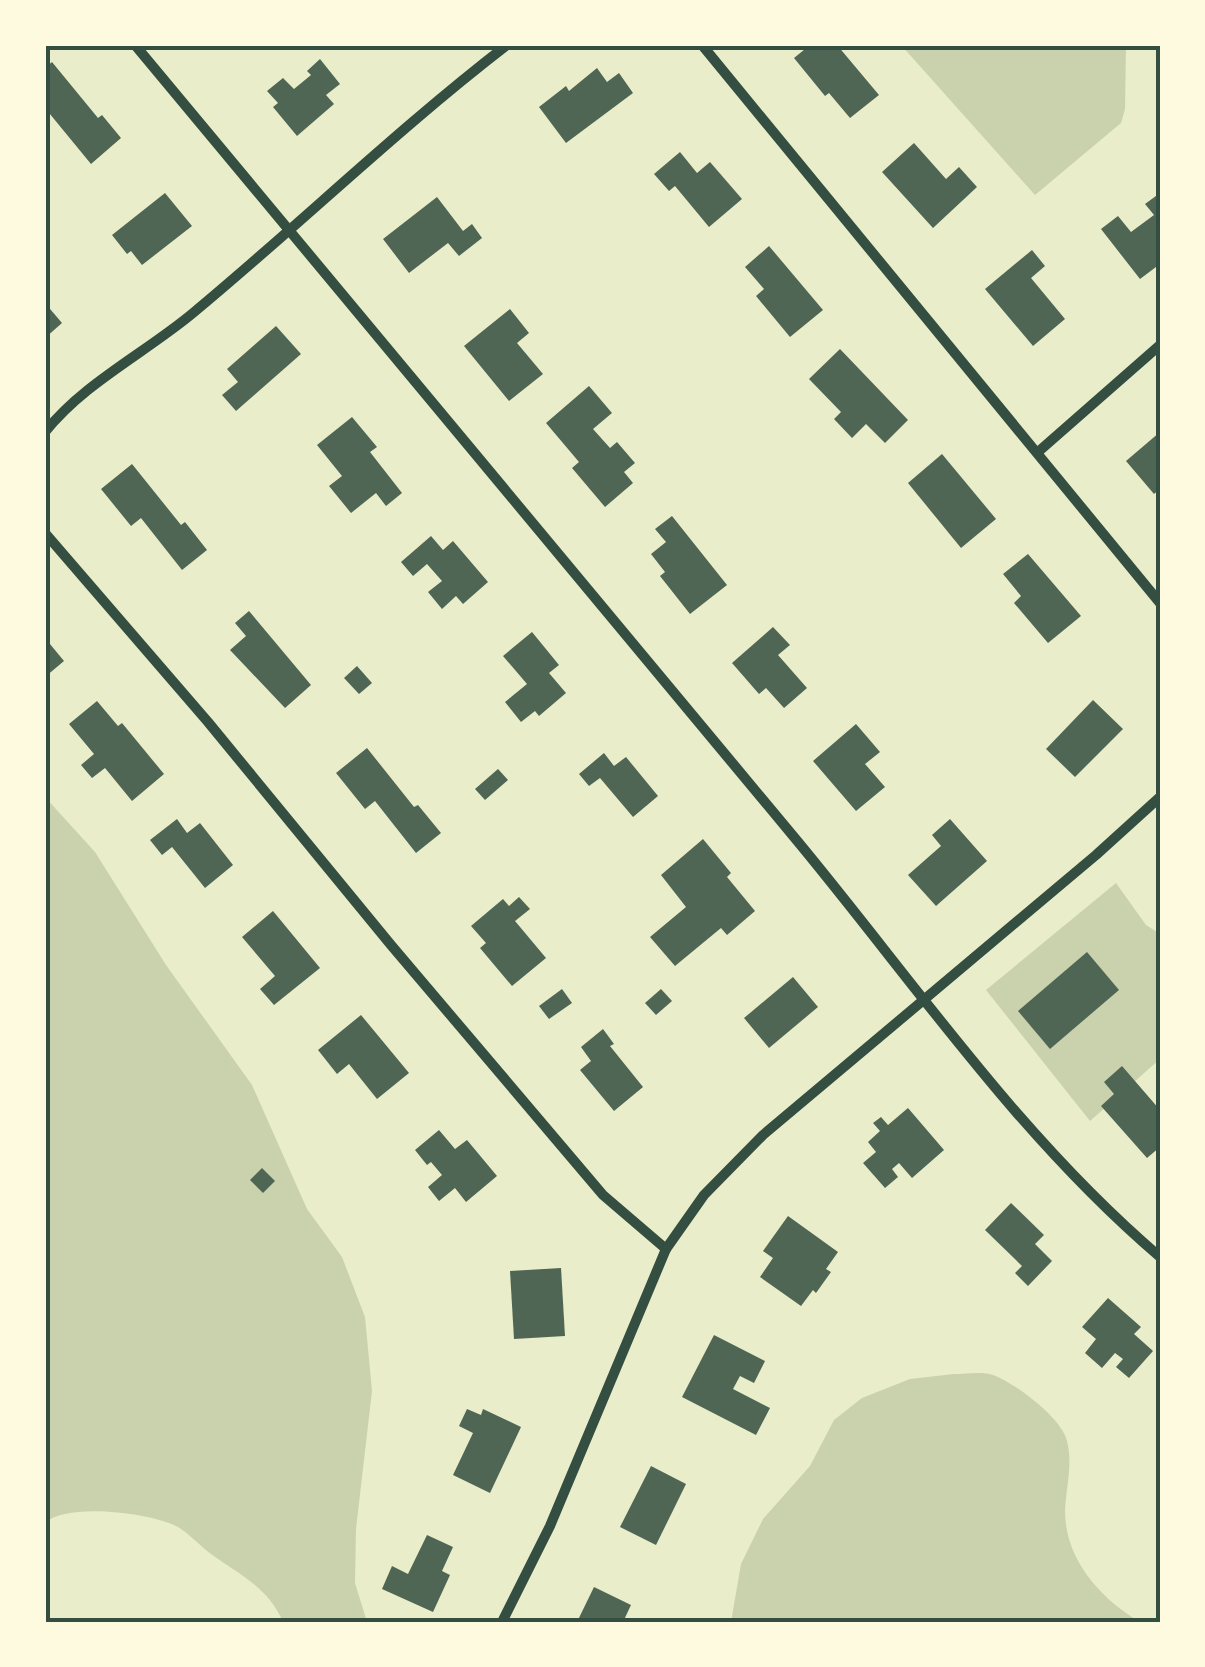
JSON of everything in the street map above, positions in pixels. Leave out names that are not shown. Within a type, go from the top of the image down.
[{"type":"street","points":[[134,45],[792,835],[922,1002],[1039,1140],[1104,1209],[1160,1257]]},
{"type":"street","points":[[45,432],[63,409],[179,325],[290,232],[424,110],[507,45]]},
{"type":"street","points":[[702,45],[1160,602]]},
{"type":"street","points":[[1038,452],[1160,345]]},
{"type":"street","points":[[45,532],[603,1195],[666,1249]]},
{"type":"street","points":[[502,1622],[550,1526],[666,1249],[704,1195],[764,1135],[1160,797]]},
{"type":"green space","points":[[901,45],[1126,45],[1125,109],[1121,123],[1035,195]]},
{"type":"green space","points":[[45,797],[95,852],[166,965],[252,1085],[307,1209],[342,1257],[365,1317],[372,1391],[356,1529],[355,1583],[367,1622],[283,1622],[270,1600],[252,1583],[184,1531],[162,1521],[89,1511],[45,1523]]},
{"type":"green space","points":[[1116,883],[1146,925],[1160,934],[1160,1059],[1090,1121],[986,990]]},
{"type":"green space","points":[[984,1373],[1002,1379],[1025,1393],[1056,1422],[1069,1450],[1065,1511],[1071,1546],[1099,1590],[1140,1622],[731,1622],[741,1564],[763,1519],[810,1466],[834,1420],[862,1398],[910,1379]]},
{"type":"building","points":[[810,45],[837,45],[879,95],[850,118],[829,93],[825,96],[794,58]]},
{"type":"building","points":[[320,59],[340,84],[326,95],[334,104],[297,136],[273,107],[278,103],[267,91],[283,78],[294,89],[311,75],[307,71]]},
{"type":"building","points":[[52,62],[98,118],[102,115],[121,138],[91,164],[45,108],[45,68]]},
{"type":"building","points":[[597,68],[607,82],[619,73],[633,93],[566,143],[539,107],[566,86],[569,91]]},
{"type":"building","points":[[914,143],[946,179],[959,167],[977,187],[933,228],[882,172]]},
{"type":"building","points":[[680,152],[697,173],[710,162],[742,199],[709,227],[675,186],[669,191],[654,174]]},
{"type":"building","points":[[165,193],[192,226],[142,265],[112,235]]},
{"type":"building","points":[[1160,193],[1160,264],[1140,279],[1101,229],[1118,216],[1131,232],[1154,215],[1145,204]]},
{"type":"building","points":[[437,197],[463,231],[472,224],[482,238],[459,256],[448,243],[409,273],[383,239]]},
{"type":"building","points":[[769,246],[823,310],[790,337],[756,296],[764,289],[745,267]]},
{"type":"building","points":[[1032,250],[1045,266],[1031,278],[1065,319],[1033,346],[985,289]]},
{"type":"building","points":[[45,303],[62,323],[45,338]]},
{"type":"building","points":[[510,309],[529,333],[517,343],[543,374],[509,401],[464,346]]},
{"type":"building","points":[[276,326],[301,354],[236,411],[222,395],[238,382],[227,369]]},
{"type":"building","points":[[840,349],[908,420],[885,443],[866,424],[852,438],[834,419],[841,412],[809,379]]},
{"type":"building","points":[[589,386],[612,413],[593,429],[610,448],[617,442],[635,463],[624,472],[633,483],[605,507],[572,468],[579,462],[546,423]]},
{"type":"building","points":[[352,417],[377,447],[370,452],[402,493],[386,506],[376,493],[351,513],[329,486],[342,476],[317,445]]},
{"type":"building","points":[[1160,432],[1160,489],[1154,494],[1126,461]]},
{"type":"building","points":[[942,454],[996,519],[961,548],[908,483]]},
{"type":"building","points":[[132,464],[181,525],[185,522],[207,550],[182,570],[141,518],[131,526],[101,489]]},
{"type":"building","points":[[672,516],[727,585],[690,614],[660,576],[665,572],[651,554],[666,542],[655,529]]},
{"type":"building","points":[[431,536],[443,550],[453,541],[488,582],[463,604],[456,596],[442,609],[428,592],[442,581],[427,564],[413,576],[401,562]]},
{"type":"building","points":[[1028,554],[1081,616],[1048,643],[1014,603],[1021,596],[1003,574]]},
{"type":"building","points":[[249,611],[311,685],[285,708],[230,650],[246,636],[235,623]]},
{"type":"building","points":[[773,627],[790,645],[778,655],[807,688],[784,708],[766,688],[759,694],[732,663]]},
{"type":"building","points":[[532,632],[559,665],[549,673],[566,693],[539,716],[535,711],[521,722],[505,702],[527,684],[503,656]]},
{"type":"building","points":[[45,638],[64,661],[45,677]]},
{"type":"building","points":[[357,666],[372,683],[359,694],[344,678]]},
{"type":"building","points":[[1093,700],[1123,729],[1075,777],[1046,749]]},
{"type":"building","points":[[97,701],[118,726],[122,723],[164,774],[132,801],[105,768],[92,778],[81,765],[94,754],[69,724]]},
{"type":"building","points":[[856,724],[880,752],[865,764],[885,787],[856,811],[813,761]]},
{"type":"building","points":[[367,748],[414,807],[418,805],[441,833],[416,853],[375,801],[365,809],[336,773]]},
{"type":"building","points":[[604,753],[614,766],[626,757],[658,796],[633,817],[600,778],[589,786],[579,774]]},
{"type":"building","points":[[498,769],[508,780],[485,800],[475,789]]},
{"type":"building","points":[[177,819],[187,833],[200,823],[233,865],[205,888],[172,847],[162,855],[150,840]]},
{"type":"building","points":[[950,819],[987,861],[936,906],[908,875],[941,846],[932,835]]},
{"type":"building","points":[[703,839],[755,911],[727,935],[721,928],[675,966],[650,937],[686,907],[661,875]]},
{"type":"building","points":[[519,897],[530,909],[515,921],[546,958],[512,986],[480,948],[486,943],[471,926],[503,899],[509,906]]},
{"type":"building","points":[[273,911],[320,968],[274,1005],[260,989],[275,976],[242,937]]},
{"type":"building","points":[[1087,952],[1119,990],[1050,1049],[1018,1011]]},
{"type":"building","points":[[793,977],[818,1007],[769,1048],[744,1018]]},
{"type":"building","points":[[562,989],[572,1003],[549,1019],[539,1006]]},
{"type":"building","points":[[661,989],[672,1001],[656,1015],[645,1003]]},
{"type":"building","points":[[361,1015],[409,1073],[377,1099],[349,1064],[337,1074],[318,1050]]},
{"type":"building","points":[[603,1029],[614,1044],[610,1046],[643,1087],[614,1111],[580,1070],[591,1061],[581,1047]]},
{"type":"building","points":[[1122,1066],[1160,1110],[1160,1147],[1147,1158],[1101,1106],[1114,1094],[1104,1082]]},
{"type":"building","points":[[908,1108],[944,1150],[912,1178],[899,1163],[892,1169],[898,1177],[885,1188],[863,1163],[876,1152],[868,1142],[880,1131],[873,1123],[881,1117],[888,1125]]},
{"type":"building","points":[[439,1130],[455,1149],[467,1140],[497,1176],[466,1202],[455,1188],[439,1201],[428,1187],[442,1175],[415,1150]]},
{"type":"building","points":[[262,1168],[275,1181],[263,1193],[250,1180]]},
{"type":"building","points":[[1011,1203],[1044,1235],[1035,1244],[1052,1261],[1028,1286],[1015,1273],[1022,1266],[985,1230]]},
{"type":"building","points":[[788,1216],[838,1252],[826,1269],[831,1272],[801,1306],[760,1277],[773,1258],[763,1251]]},
{"type":"building","points":[[561,1268],[565,1336],[514,1339],[510,1271]]},
{"type":"building","points":[[1108,1298],[1141,1327],[1134,1334],[1153,1351],[1129,1378],[1116,1367],[1123,1359],[1115,1353],[1102,1368],[1085,1353],[1096,1339],[1082,1327]]},
{"type":"building","points":[[714,1335],[765,1361],[754,1383],[740,1376],[733,1389],[770,1408],[756,1435],[682,1397]]},
{"type":"building","points":[[467,1409],[481,1415],[483,1409],[521,1427],[490,1493],[453,1475],[473,1433],[459,1426]]},
{"type":"building","points":[[651,1466],[686,1484],[656,1545],[620,1527]]},
{"type":"building","points":[[427,1535],[453,1547],[442,1571],[450,1575],[433,1612],[382,1589],[392,1566],[408,1574]]},
{"type":"building","points":[[594,1587],[631,1605],[623,1622],[577,1622]]}]
